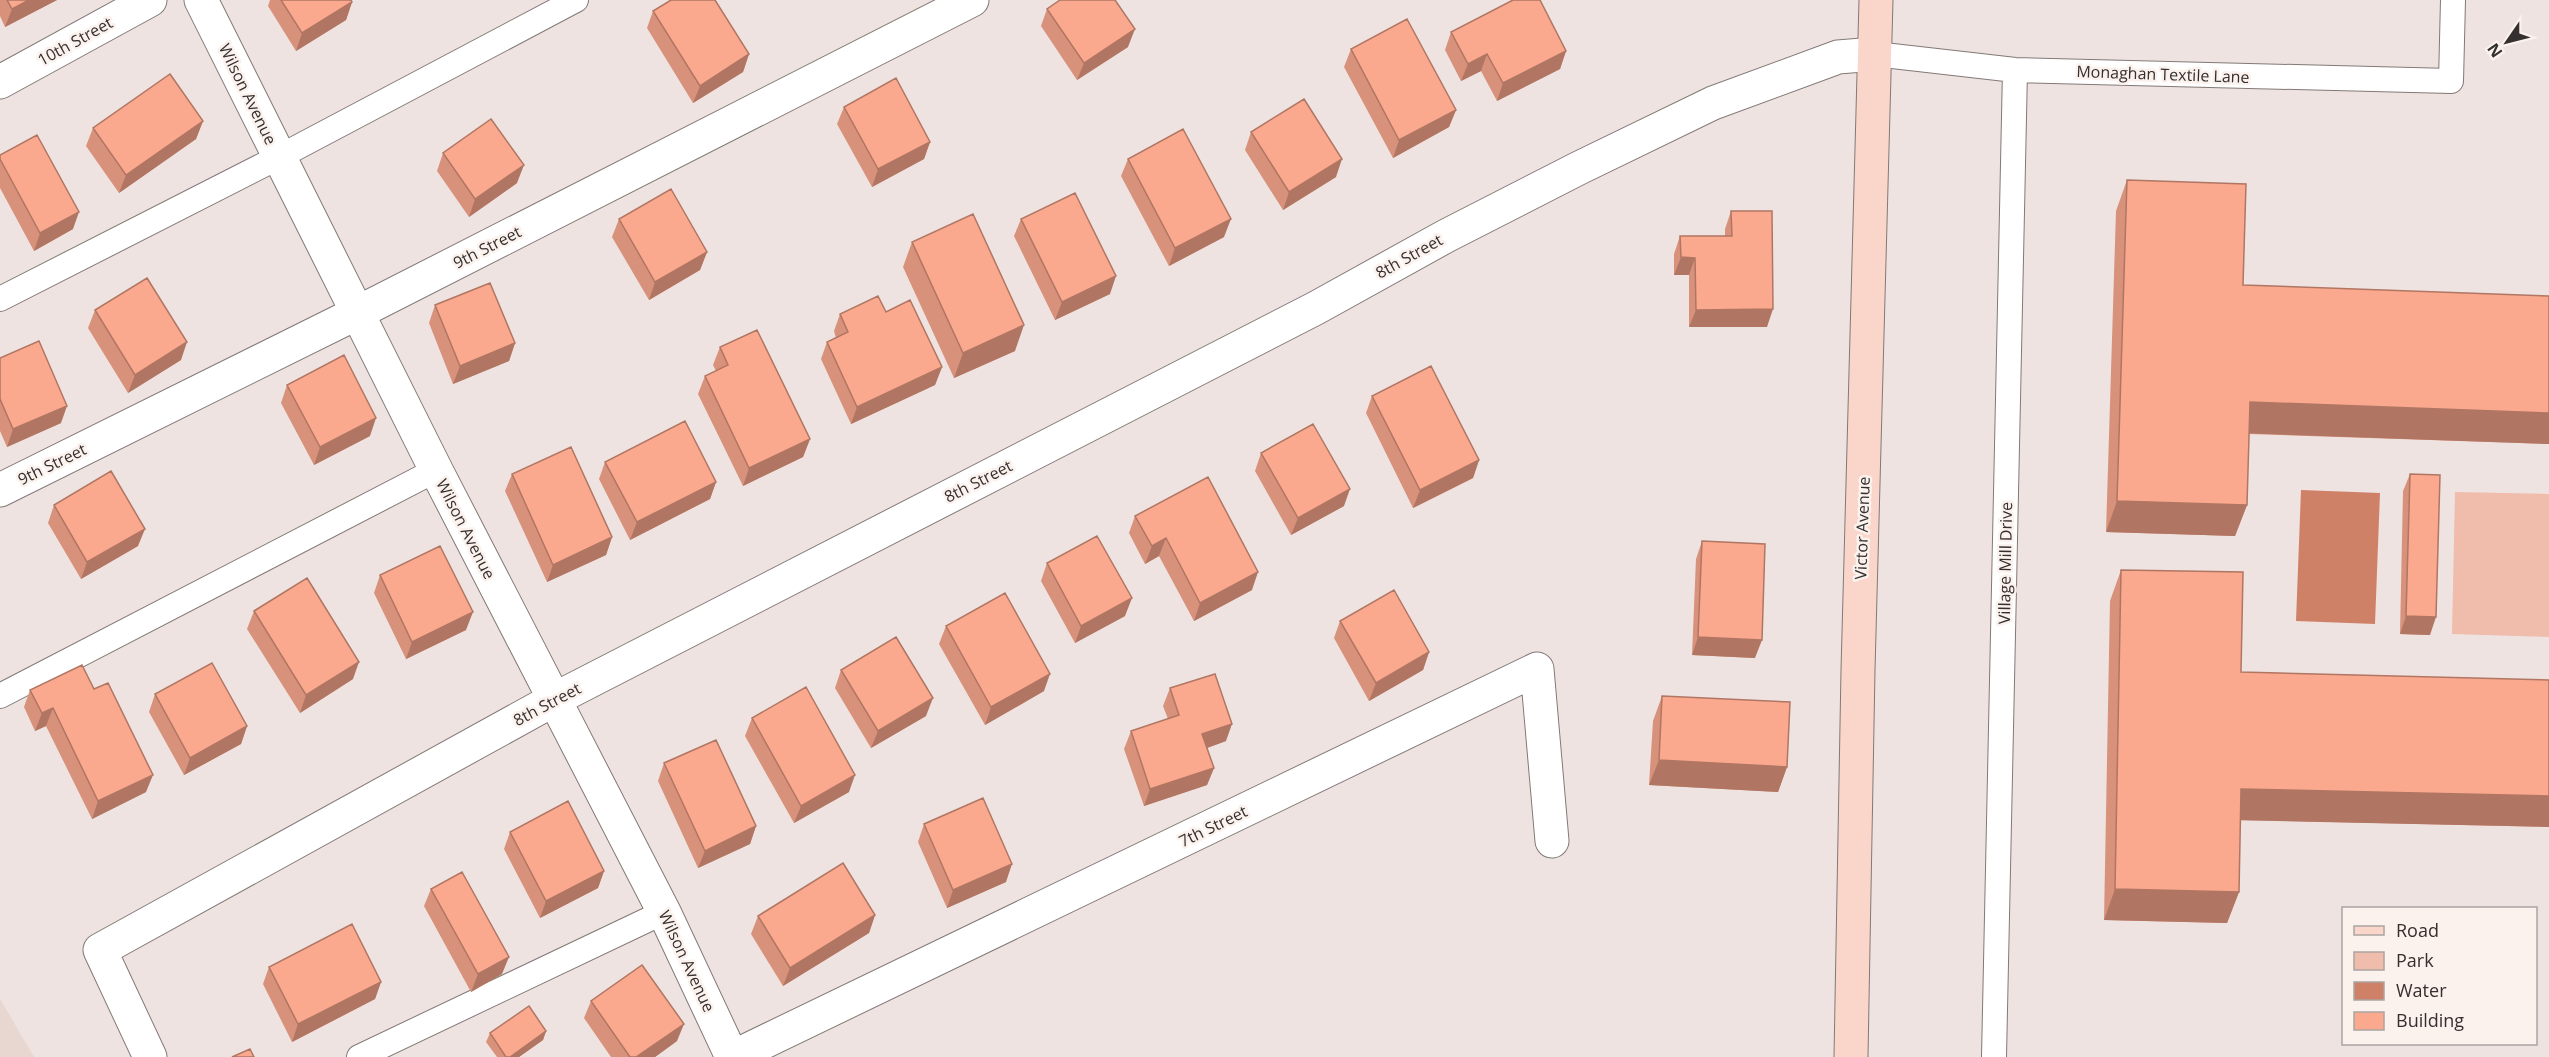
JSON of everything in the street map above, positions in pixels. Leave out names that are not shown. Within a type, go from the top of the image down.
[{"type":"street","name":"10th Street","points":[[0,82],[150,0]]},
{"type":"street","name":"Wilson Avenue","points":[[201,0],[436,470],[664,912],[733,1057]]},
{"type":"street","name":"9th Street","points":[[0,490],[972,0]]},
{"type":"street","name":"Victor Avenue","points":[[1851,1057],[1858,670],[1876,0]]},
{"type":"street","name":"8th Street","points":[[150,1057],[100,950],[555,699],[1316,308],[1446,236],[1579,168],[1713,103],[1838,57],[1875,54]]},
{"type":"street","name":"7th Street","points":[[733,1057],[1537,669],[1552,842]]},
{"type":"lane","points":[[0,299],[279,157],[576,0]]},
{"type":"lane","name":"Monaghan Textile Lane","points":[[1875,54],[2015,70],[2451,81],[2453,0]]},
{"type":"lane","name":"Village Mill Drive","points":[[1994,1057],[2015,70]]},
{"type":"lane","points":[[0,696],[436,470]]},
{"type":"lane","points":[[359,1057],[664,912]]},
{"type":"shaded area","points":[[0,999],[34,1057],[0,1057]]},
{"type":"green space","points":[[2455,492],[2549,494],[2549,637],[2452,634]]},
{"type":"water","points":[[2301,490],[2380,493],[2375,624],[2296,621]]},
{"type":"building","points":[[7,0],[29,0],[12,9]]},
{"type":"building","points":[[281,0],[351,0],[352,2],[302,33]]},
{"type":"building","points":[[671,0],[715,0],[749,54],[700,86],[653,11]]},
{"type":"building","points":[[1060,0],[1115,0],[1135,29],[1084,63],[1047,9]]},
{"type":"building","points":[[1513,0],[1540,0],[1566,51],[1503,83],[1487,54],[1468,64],[1451,32]]},
{"type":"building","points":[[1407,19],[1456,110],[1399,140],[1351,49]]},
{"type":"building","points":[[170,74],[203,121],[126,175],[93,128]]},
{"type":"building","points":[[896,78],[930,142],[878,169],[844,107]]},
{"type":"building","points":[[1304,99],[1342,159],[1289,192],[1251,132]]},
{"type":"building","points":[[491,119],[524,165],[475,199],[443,153]]},
{"type":"building","points":[[1183,129],[1231,219],[1175,248],[1128,159]]},
{"type":"building","points":[[37,135],[79,212],[40,233],[0,159],[0,155]]},
{"type":"building","points":[[2127,180],[2246,184],[2243,285],[2549,296],[2549,413],[2250,402],[2247,505],[2117,501]]},
{"type":"building","points":[[671,189],[707,252],[655,282],[619,219]]},
{"type":"building","points":[[1075,193],[1116,276],[1062,302],[1021,219]]},
{"type":"building","points":[[1731,211],[1772,211],[1773,309],[1696,310],[1695,258],[1681,257],[1680,236],[1732,236]]},
{"type":"building","points":[[973,214],[1024,325],[963,353],[912,242]]},
{"type":"building","points":[[147,278],[187,342],[135,375],[95,310]]},
{"type":"building","points":[[490,283],[515,343],[460,366],[435,305]]},
{"type":"building","points":[[878,296],[886,312],[910,300],[942,367],[857,407],[827,342],[848,332],[840,314]]},
{"type":"building","points":[[757,330],[810,439],[749,468],[705,376],[728,365],[720,347]]},
{"type":"building","points":[[39,341],[67,406],[13,429],[0,399],[0,358]]},
{"type":"building","points":[[344,355],[376,418],[320,447],[287,385]]},
{"type":"building","points":[[1431,366],[1479,460],[1420,490],[1372,396]]},
{"type":"building","points":[[685,421],[716,482],[637,522],[605,462]]},
{"type":"building","points":[[1313,424],[1350,489],[1298,518],[1261,453]]},
{"type":"building","points":[[571,447],[612,537],[553,565],[512,474]]},
{"type":"building","points":[[111,471],[145,529],[87,562],[54,505]]},
{"type":"building","points":[[2410,474],[2440,475],[2436,617],[2406,616]]},
{"type":"building","points":[[1208,477],[1258,572],[1200,603],[1166,538],[1152,546],[1135,516]]},
{"type":"building","points":[[1097,536],[1132,598],[1081,626],[1047,563]]},
{"type":"building","points":[[1702,541],[1765,544],[1762,640],[1698,637]]},
{"type":"building","points":[[440,546],[473,612],[412,642],[380,575]]},
{"type":"building","points":[[2121,570],[2243,572],[2241,672],[2549,680],[2549,796],[2241,789],[2239,892],[2115,889]]},
{"type":"building","points":[[307,578],[359,662],[306,695],[254,611]]},
{"type":"building","points":[[1394,590],[1429,652],[1376,683],[1340,621]]},
{"type":"building","points":[[1005,593],[1050,674],[991,707],[946,626]]},
{"type":"building","points":[[896,637],[933,698],[878,731],[841,670]]},
{"type":"building","points":[[212,663],[247,726],[190,758],[155,694]]},
{"type":"building","points":[[82,665],[94,689],[108,683],[153,775],[98,801],[53,708],[42,713],[30,690]]},
{"type":"building","points":[[1215,674],[1232,724],[1202,734],[1214,768],[1150,789],[1131,731],[1179,715],[1170,688]]},
{"type":"building","points":[[806,687],[855,775],[801,806],[752,718]]},
{"type":"building","points":[[1662,696],[1790,702],[1787,767],[1659,760]]},
{"type":"building","points":[[716,740],[756,826],[705,851],[664,763]]},
{"type":"building","points":[[983,798],[1012,864],[953,890],[924,824]]},
{"type":"building","points":[[568,801],[604,871],[546,901],[510,832]]},
{"type":"building","points":[[843,863],[875,915],[790,968],[758,916]]},
{"type":"building","points":[[462,872],[509,957],[478,974],[431,889]]},
{"type":"building","points":[[352,924],[381,982],[298,1024],[269,967]]},
{"type":"building","points":[[642,965],[684,1024],[636,1057],[630,1057],[591,1001]]},
{"type":"building","points":[[529,1006],[546,1031],[510,1057],[506,1057],[490,1033]]},
{"type":"building","points":[[250,1049],[254,1057],[232,1057]]}]
